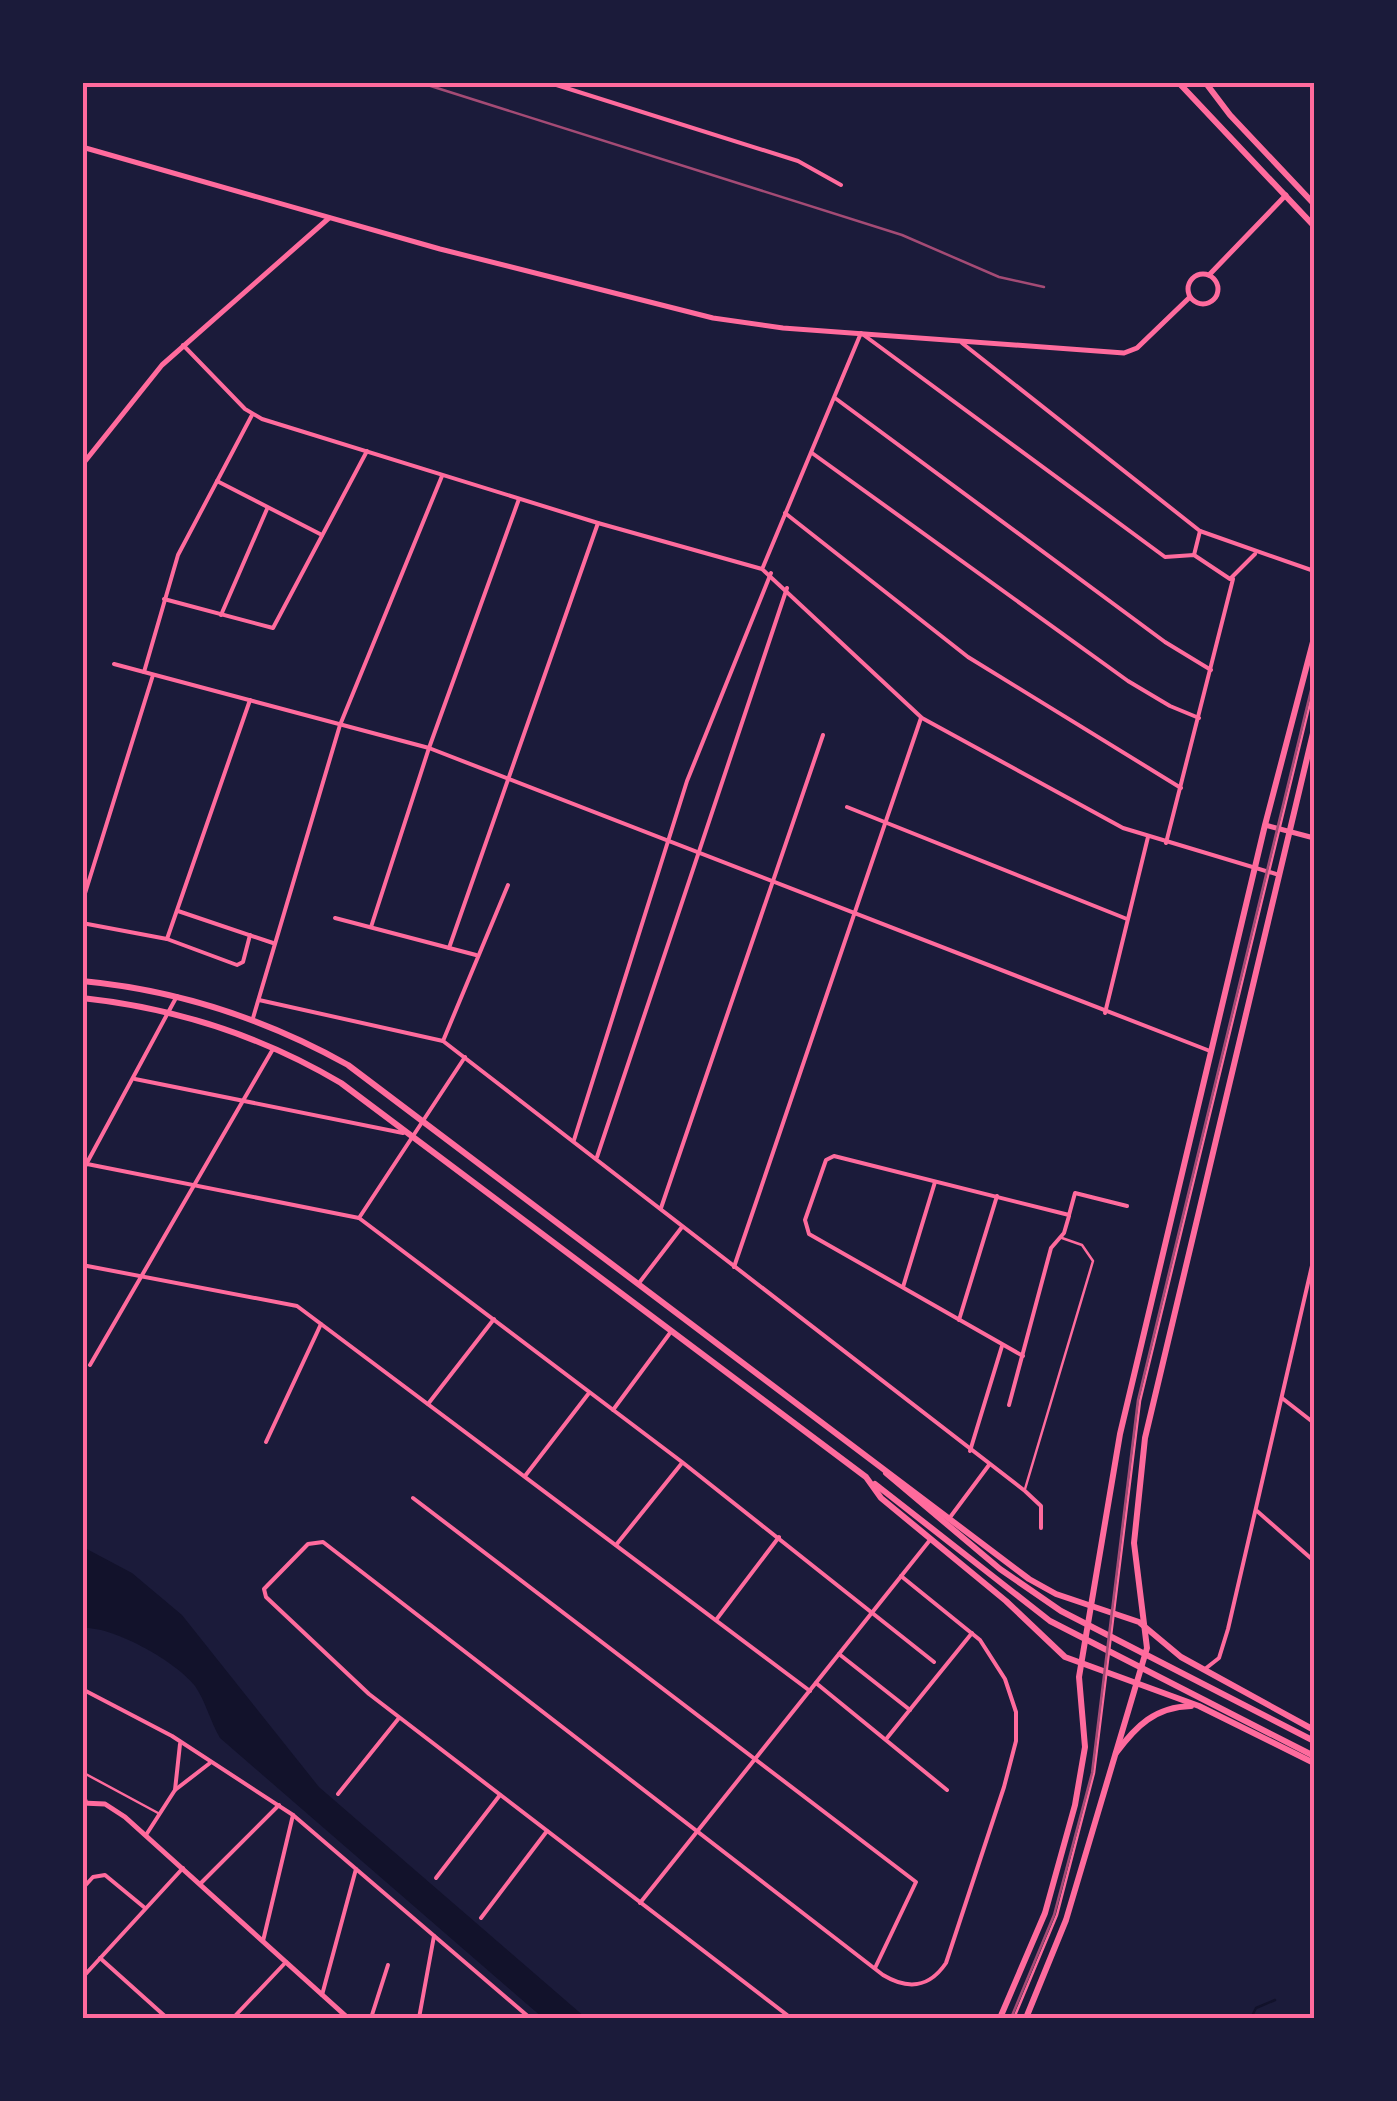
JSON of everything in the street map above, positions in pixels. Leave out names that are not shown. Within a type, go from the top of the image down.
[{"type":"main road","points":[[1178,82],[1314,226]]},
{"type":"main road","points":[[1205,83],[1314,204]]},
{"type":"main road","points":[[1000,2018],[1045,1914],[1071,1824],[1085,1747],[1081,1664],[1124,1416],[1264,825],[1314,638]]},
{"type":"main road","points":[[1026,2018],[1066,1920],[1148,1648],[1134,1530],[1145,1438],[1276,874],[1314,729]]},
{"type":"main road","points":[[82,981],[177,995],[253,1018],[348,1065],[877,1466],[1000,1568],[1061,1612],[1314,1741]]},
{"type":"main road","points":[[82,998],[172,1012],[274,1048],[341,1083],[1050,1620],[1237,1714],[1314,1760]]},
{"type":"main road","points":[[877,1466],[900,1477],[1042,1587],[1115,1611],[1146,1626],[1178,1655],[1314,1730]]},
{"type":"main road","points":[[866,1477],[881,1498],[1019,1612],[1059,1653],[1198,1706],[1314,1760]]},
{"type":"main road","points":[[1112,1758],[1138,1725],[1157,1712],[1198,1706]]},
{"type":"street","points":[[547,82],[798,161],[841,184]]},
{"type":"street","points":[[82,147],[329,218],[713,318],[861,334],[1127,352],[1190,298],[1191,279],[1209,275],[1286,195]]},
{"type":"street","points":[[82,465],[146,383],[183,345],[329,218]]},
{"type":"street","points":[[1190,298],[1200,304],[1214,299],[1217,285],[1209,275]]},
{"type":"street","points":[[762,569],[861,334]]},
{"type":"street","points":[[861,334],[1165,557],[1194,555],[1233,578]]},
{"type":"street","points":[[960,342],[1200,531],[1255,554],[1314,571]]},
{"type":"street","points":[[183,345],[252,415],[598,524],[771,573],[922,718],[1148,838],[1276,874]]},
{"type":"street","points":[[835,398],[1165,642],[1212,670]]},
{"type":"street","points":[[144,672],[178,555],[252,415]]},
{"type":"street","points":[[164,599],[269,628],[276,626],[367,452]]},
{"type":"street","points":[[811,452],[1128,680],[1170,706],[1199,718]]},
{"type":"street","points":[[253,1018],[340,725],[442,475]]},
{"type":"street","points":[[217,481],[322,535]]},
{"type":"street","points":[[371,927],[429,748],[519,499]]},
{"type":"street","points":[[221,614],[241,559],[268,507]]},
{"type":"street","points":[[785,514],[968,657],[1180,788]]},
{"type":"street","points":[[449,948],[598,524]]},
{"type":"street","points":[[1194,555],[1200,531]]},
{"type":"street","points":[[1166,843],[1233,578],[1255,554]]},
{"type":"street","points":[[574,1140],[706,729],[771,573]]},
{"type":"street","points":[[597,1158],[788,588]]},
{"type":"street","points":[[114,664],[429,748],[1210,1052]]},
{"type":"street","points":[[82,903],[153,674]]},
{"type":"street","points":[[167,940],[250,700]]},
{"type":"street","points":[[734,1267],[922,718]]},
{"type":"street","points":[[661,1210],[823,735]]},
{"type":"street","points":[[847,807],[1127,918]]},
{"type":"street","points":[[1264,825],[1314,838]]},
{"type":"street","points":[[1105,1012],[1148,838]]},
{"type":"street","points":[[443,1042],[508,885]]},
{"type":"street","points":[[177,911],[273,943]]},
{"type":"street","points":[[335,918],[477,955]]},
{"type":"street","points":[[82,922],[167,940],[236,965],[243,962],[250,935]]},
{"type":"street","points":[[82,1172],[172,1012],[177,995]]},
{"type":"street","points":[[259,1000],[443,1042],[1025,1490],[1042,1506],[1042,1528]]},
{"type":"street","points":[[90,1365],[274,1048]]},
{"type":"street","points":[[359,1218],[465,1057]]},
{"type":"street","points":[[135,1079],[412,1135]]},
{"type":"street","points":[[1022,1356],[809,1234],[805,1220],[830,1157],[1069,1215]]},
{"type":"street","points":[[85,1164],[359,1218],[778,1536],[934,1662]]},
{"type":"street","points":[[903,1287],[935,1181]]},
{"type":"street","points":[[1010,1406],[1051,1248],[1060,1237],[1075,1193],[1127,1206]]},
{"type":"street","points":[[959,1320],[998,1196]]},
{"type":"street","points":[[638,1284],[682,1226]]},
{"type":"street","points":[[1203,1669],[1219,1658],[1314,1258]]},
{"type":"street","points":[[82,1265],[297,1306],[810,1691]]},
{"type":"street","points":[[428,1404],[494,1319]]},
{"type":"street","points":[[266,1442],[321,1324]]},
{"type":"street","points":[[613,1410],[670,1333]]},
{"type":"street","points":[[970,1451],[1002,1346]]},
{"type":"street","points":[[524,1476],[589,1392]]},
{"type":"street","points":[[1282,1398],[1314,1422]]},
{"type":"street","points":[[616,1545],[682,1462]]},
{"type":"street","points":[[951,1516],[989,1465]]},
{"type":"street","points":[[413,1498],[757,1756],[916,1882],[874,1968]]},
{"type":"street","points":[[1257,1510],[1314,1561]]},
{"type":"street","points":[[716,1620],[778,1536]]},
{"type":"street","points":[[792,2018],[369,1694],[264,1593],[268,1582],[314,1540],[355,1566],[874,1968],[909,1986],[925,1983],[942,1969],[1016,1741],[1014,1703],[993,1658],[972,1633],[901,1576]]},
{"type":"street","points":[[640,1903],[930,1540]]},
{"type":"street","points":[[886,1740],[972,1633]]},
{"type":"street","points":[[839,1654],[910,1710]]},
{"type":"street","points":[[816,1683],[947,1790]]},
{"type":"street","points":[[82,1689],[180,1741],[279,1805],[530,2018]]},
{"type":"street","points":[[338,1794],[399,1718]]},
{"type":"street","points":[[175,1790],[180,1741]]},
{"type":"street","points":[[146,1835],[175,1790],[210,1762]]},
{"type":"street","points":[[82,1791],[84,1802],[113,1808],[146,1835],[348,2018]]},
{"type":"street","points":[[436,1878],[500,1795]]},
{"type":"street","points":[[200,1884],[279,1805]]},
{"type":"street","points":[[263,1941],[292,1815]]},
{"type":"street","points":[[481,1918],[548,1831]]},
{"type":"street","points":[[82,1978],[183,1868]]},
{"type":"street","points":[[322,1995],[356,1869]]},
{"type":"street","points":[[82,1889],[93,1877],[105,1875],[146,1908]]},
{"type":"street","points":[[419,2018],[434,1936]]},
{"type":"street","points":[[100,1958],[167,2018]]},
{"type":"street","points":[[233,2018],[286,1962]]},
{"type":"street","points":[[372,2018],[388,1965]]},
{"type":"lane","points":[[1014,2018],[1037,1969],[1073,1858],[1094,1773],[1132,1453],[1156,1332],[1314,687]]},
{"type":"lane","points":[[1025,1490],[1093,1261],[1082,1244],[1060,1237]]},
{"type":"lane","points":[[1156,1332],[1164,1348]]},
{"type":"lane","points":[[82,1772],[160,1813]]},
{"type":"shaded area","points":[[83,1547],[132,1573],[182,1615],[319,1787],[586,2018],[543,2018],[220,1738],[199,1692],[186,1677],[127,1639],[83,1628]]},
{"type":"waterway","points":[[1251,2018],[1256,2008],[1275,2000]]},
{"type":"tram line","points":[[1011,2018],[1054,1915],[1092,1773],[1138,1400],[1314,678]]},
{"type":"railway","points":[[418,82],[902,235],[999,277],[1044,287]]}]
